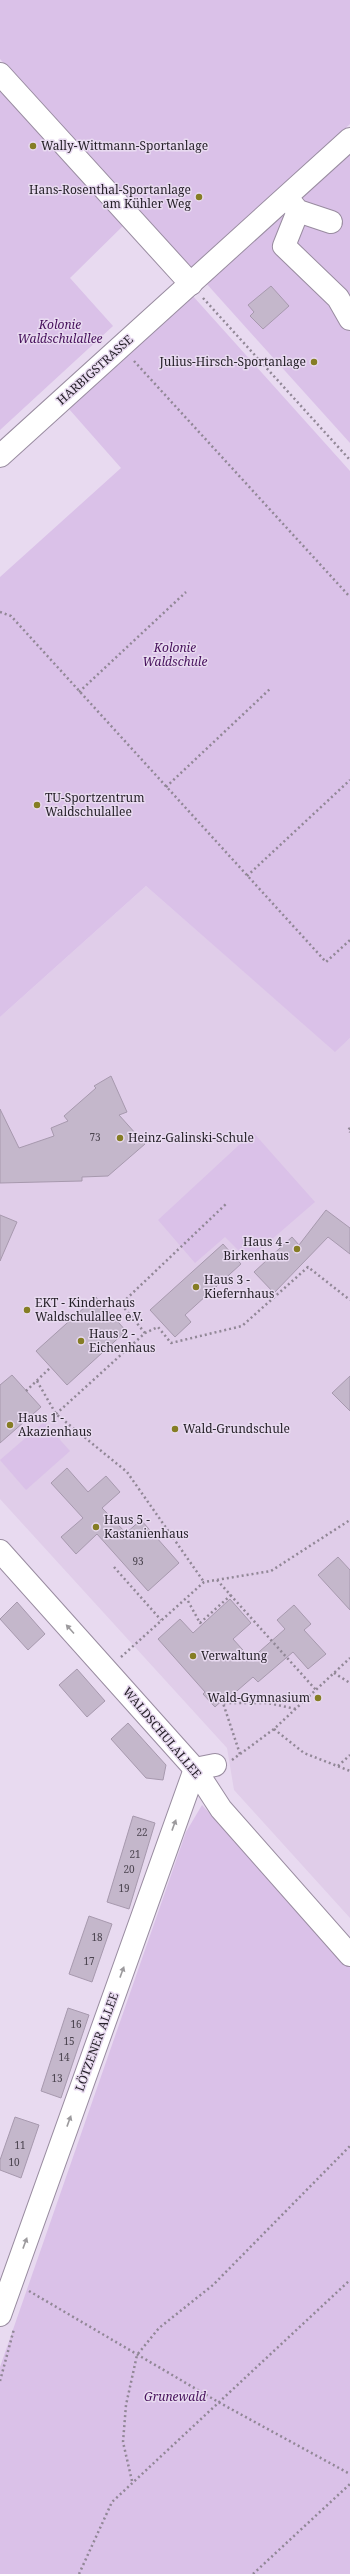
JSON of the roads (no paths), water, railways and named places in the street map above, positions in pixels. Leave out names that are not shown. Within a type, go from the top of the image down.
[{"type":"street","points":[[0,74],[191,284]]},
{"type":"street","name":"HARBIGSTRASSE","points":[[0,456],[191,284],[292,204],[350,139]]},
{"type":"street","points":[[331,222],[292,204],[284,246],[338,298],[350,319]]},
{"type":"street","name":"WALDSCHULALLEE","points":[[0,1551],[112,1664],[205,1767],[221,1808],[350,1955]]},
{"type":"street","name":"LÖTZENER ALLEE","points":[[0,2315],[205,1767]]},
{"type":"place","name":"Wally-Wittmann-Sportanlage","points":[[33,146]]},
{"type":"place","name":"Hans-Rosenthal-Sportanlage am Kühler Weg","points":[[199,197]]},
{"type":"place","name":"Julius-Hirsch-Sportanlage","points":[[314,362]]},
{"type":"place","name":"TU-Sportzentrum Waldschulallee","points":[[37,805]]},
{"type":"place","name":"Heinz-Galinski-Schule","points":[[120,1138]]},
{"type":"place","name":"Haus 4 - Birkenhaus","points":[[297,1249]]},
{"type":"place","name":"Haus 3 - Kiefernhaus","points":[[196,1287]]},
{"type":"place","name":"EKT - Kinderhaus Waldschulallee e.V.","points":[[27,1310]]},
{"type":"place","name":"Haus 2 - Eichenhaus","points":[[81,1341]]},
{"type":"place","name":"Haus 1 - Akazienhaus","points":[[10,1425]]},
{"type":"place","name":"Wald-Grundschule","points":[[175,1429]]},
{"type":"place","name":"Haus 5 - Kastanienhaus","points":[[96,1527]]},
{"type":"place","name":"Verwaltung","points":[[193,1656]]},
{"type":"place","name":"Wald-Gymnasium","points":[[318,1698]]},
{"type":"park label","name":"Kolonie Waldschulallee","points":[[60,332]]},
{"type":"park label","name":"Kolonie Waldschule","points":[[175,655]]},
{"type":"park label","name":"Grunewald","points":[[175,2397]]}]
